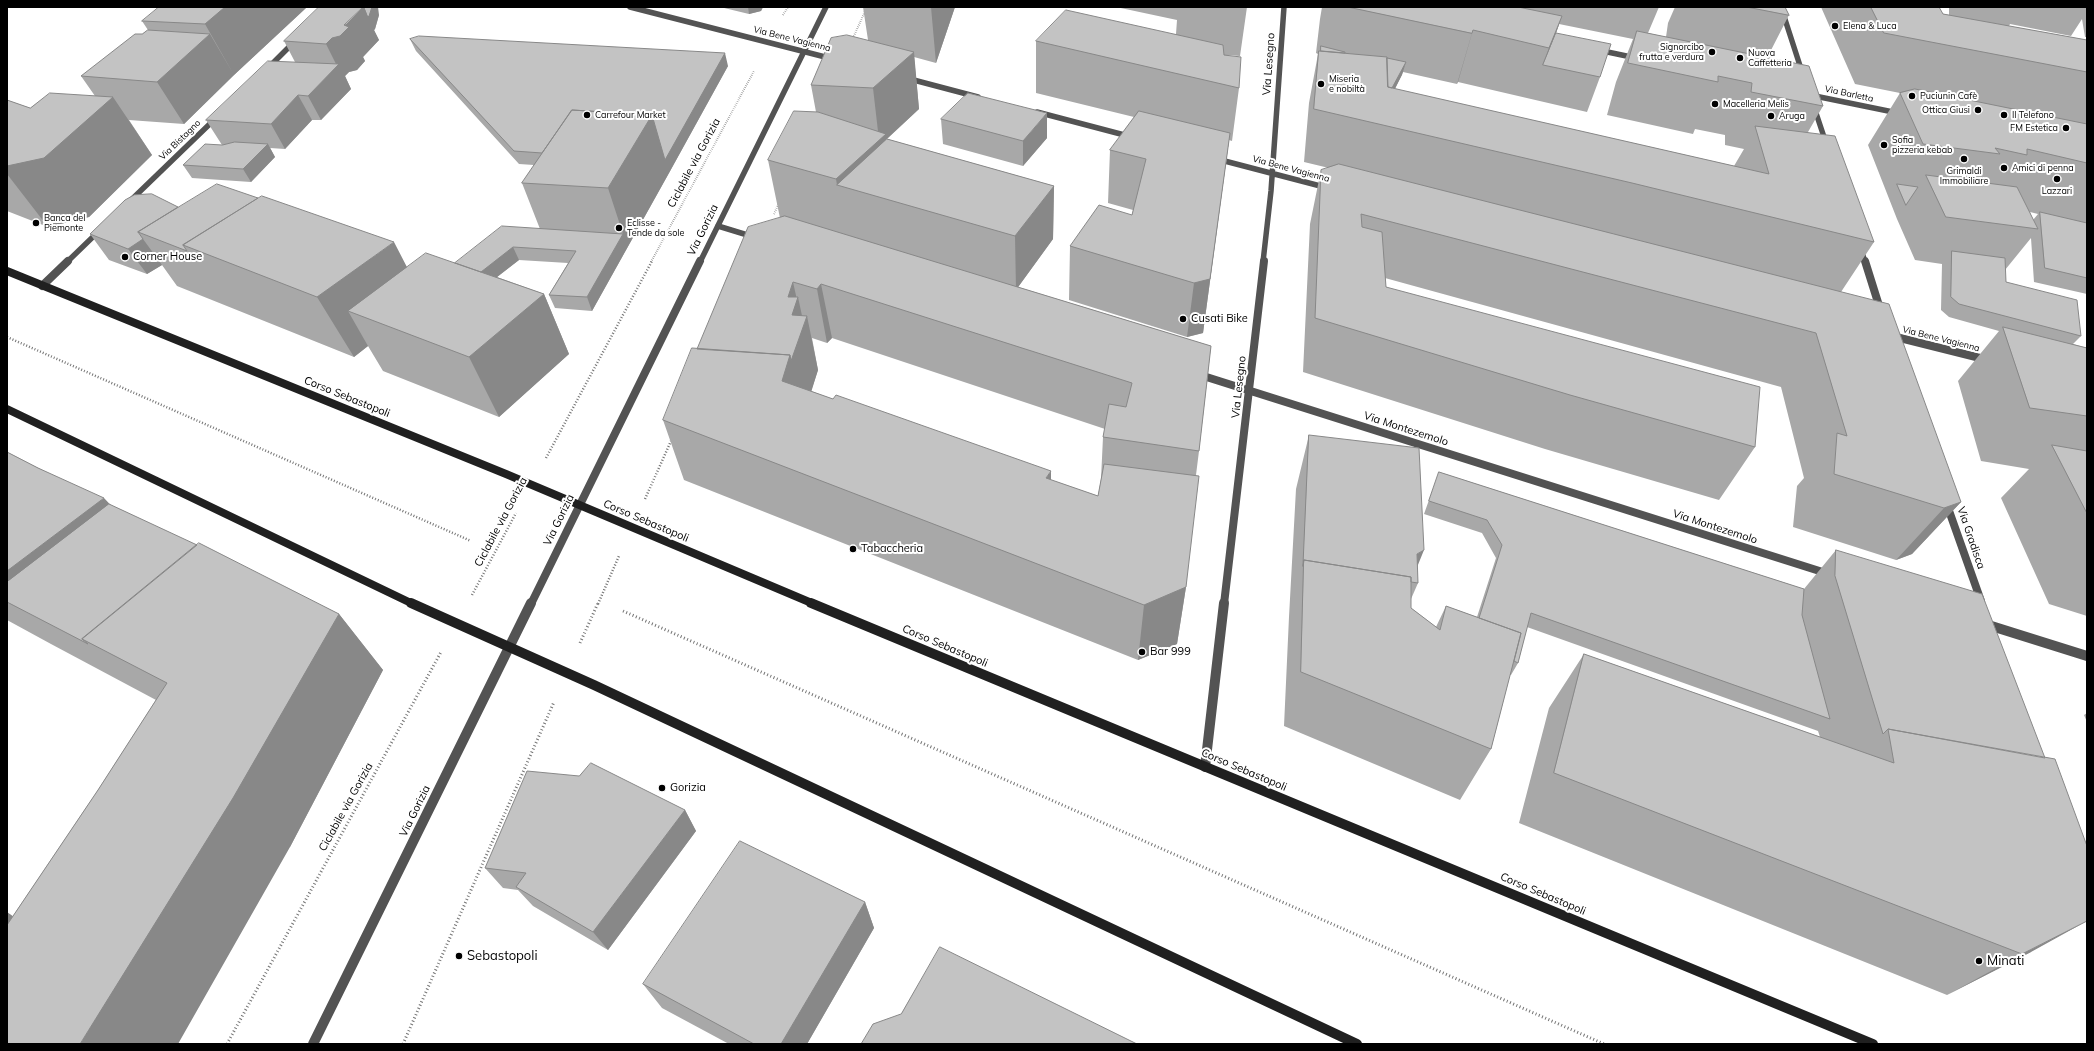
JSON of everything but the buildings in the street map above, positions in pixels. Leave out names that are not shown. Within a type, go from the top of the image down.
[{"type":"main road","name":"Corso Sebastopoli","points":[[7,272],[531,485],[1873,1044]]},
{"type":"main road","points":[[7,409],[456,624],[567,673],[1357,1044]]},
{"type":"street","name":"Via Bene Vagienna","points":[[630,7],[843,61]]},
{"type":"street","name":"Via Gorizia","points":[[313,1044],[826,7]]},
{"type":"street","name":"Via Lesegno","points":[[1205,767],[1250,390],[1272,174],[1284,7]]},
{"type":"street","points":[[1781,7],[1806,89],[1828,149]]},
{"type":"street","points":[[263,73],[297,40]]},
{"type":"street","points":[[1589,48],[1643,60]]},
{"type":"street","points":[[897,76],[982,98]]},
{"type":"street","name":"Via Barletta","points":[[1806,89],[1905,114]]},
{"type":"street","points":[[1028,110],[1136,138]]},
{"type":"street","name":"Via Bistagno","points":[[121,209],[223,111]]},
{"type":"street","name":"Via Bene Vagienna","points":[[1213,158],[1334,190]]},
{"type":"street","points":[[42,286],[104,226]]},
{"type":"street","points":[[718,226],[762,240]]},
{"type":"street","name":"Via Bene Vagienna","points":[[1857,238],[1888,332],[1994,362]]},
{"type":"street","name":"Via Montezemolo","points":[[1189,372],[1250,390],[1837,577]]},
{"type":"street","name":"Via Gradisca","points":[[1946,499],[1988,622]]},
{"type":"street","points":[[1976,621],[1988,622],[2087,656]]},
{"type":"path","name":"Ciclabile via Gorizia","points":[[227,1044],[456,624],[788,7]]},
{"type":"path","points":[[7,337],[471,541]]},
{"type":"path","points":[[402,1044],[656,475]]},
{"type":"path","points":[[623,611],[1604,1044]]},
{"type":"place","name":"Elena & Luca","points":[[1835,26]]},
{"type":"place","name":"Signorcibo frutta e verdura","points":[[1712,52]]},
{"type":"place","name":"Nuova Caffetteria","points":[[1740,58]]},
{"type":"place","name":"Miseria e nobiltà","points":[[1321,84]]},
{"type":"place","name":"Puciunin Cafè","points":[[1912,96]]},
{"type":"place","name":"Macelleria Melis","points":[[1715,104]]},
{"type":"place","name":"Ottica Giusi","points":[[1978,110]]},
{"type":"place","name":"Carrefour Market","points":[[587,115]]},
{"type":"place","name":"Il Telefono","points":[[2004,115]]},
{"type":"place","name":"Aruga","points":[[1771,116]]},
{"type":"place","name":"FM Estetica","points":[[2066,128]]},
{"type":"place","name":"Sofia pizzeria kebab","points":[[1884,145]]},
{"type":"place","name":"Grimaldi Immobiliare","points":[[1964,159]]},
{"type":"place","name":"Amici di penna","points":[[2004,168]]},
{"type":"place","name":"Lazzari","points":[[2057,179]]},
{"type":"place","name":"Banca del Piemonte","points":[[36,223]]},
{"type":"place","name":"Eclisse - Tende da sole","points":[[619,228]]},
{"type":"place","name":"Corner House","points":[[125,257]]},
{"type":"place","name":"Cusati Bike","points":[[1183,319]]},
{"type":"place","name":"Tabaccheria","points":[[853,549]]},
{"type":"place","name":"Bar 999","points":[[1142,652]]},
{"type":"place","name":"Gorizia","points":[[662,788]]},
{"type":"place","name":"Sebastopoli","points":[[459,956]]},
{"type":"place","name":"Minati","points":[[1979,961]]}]
